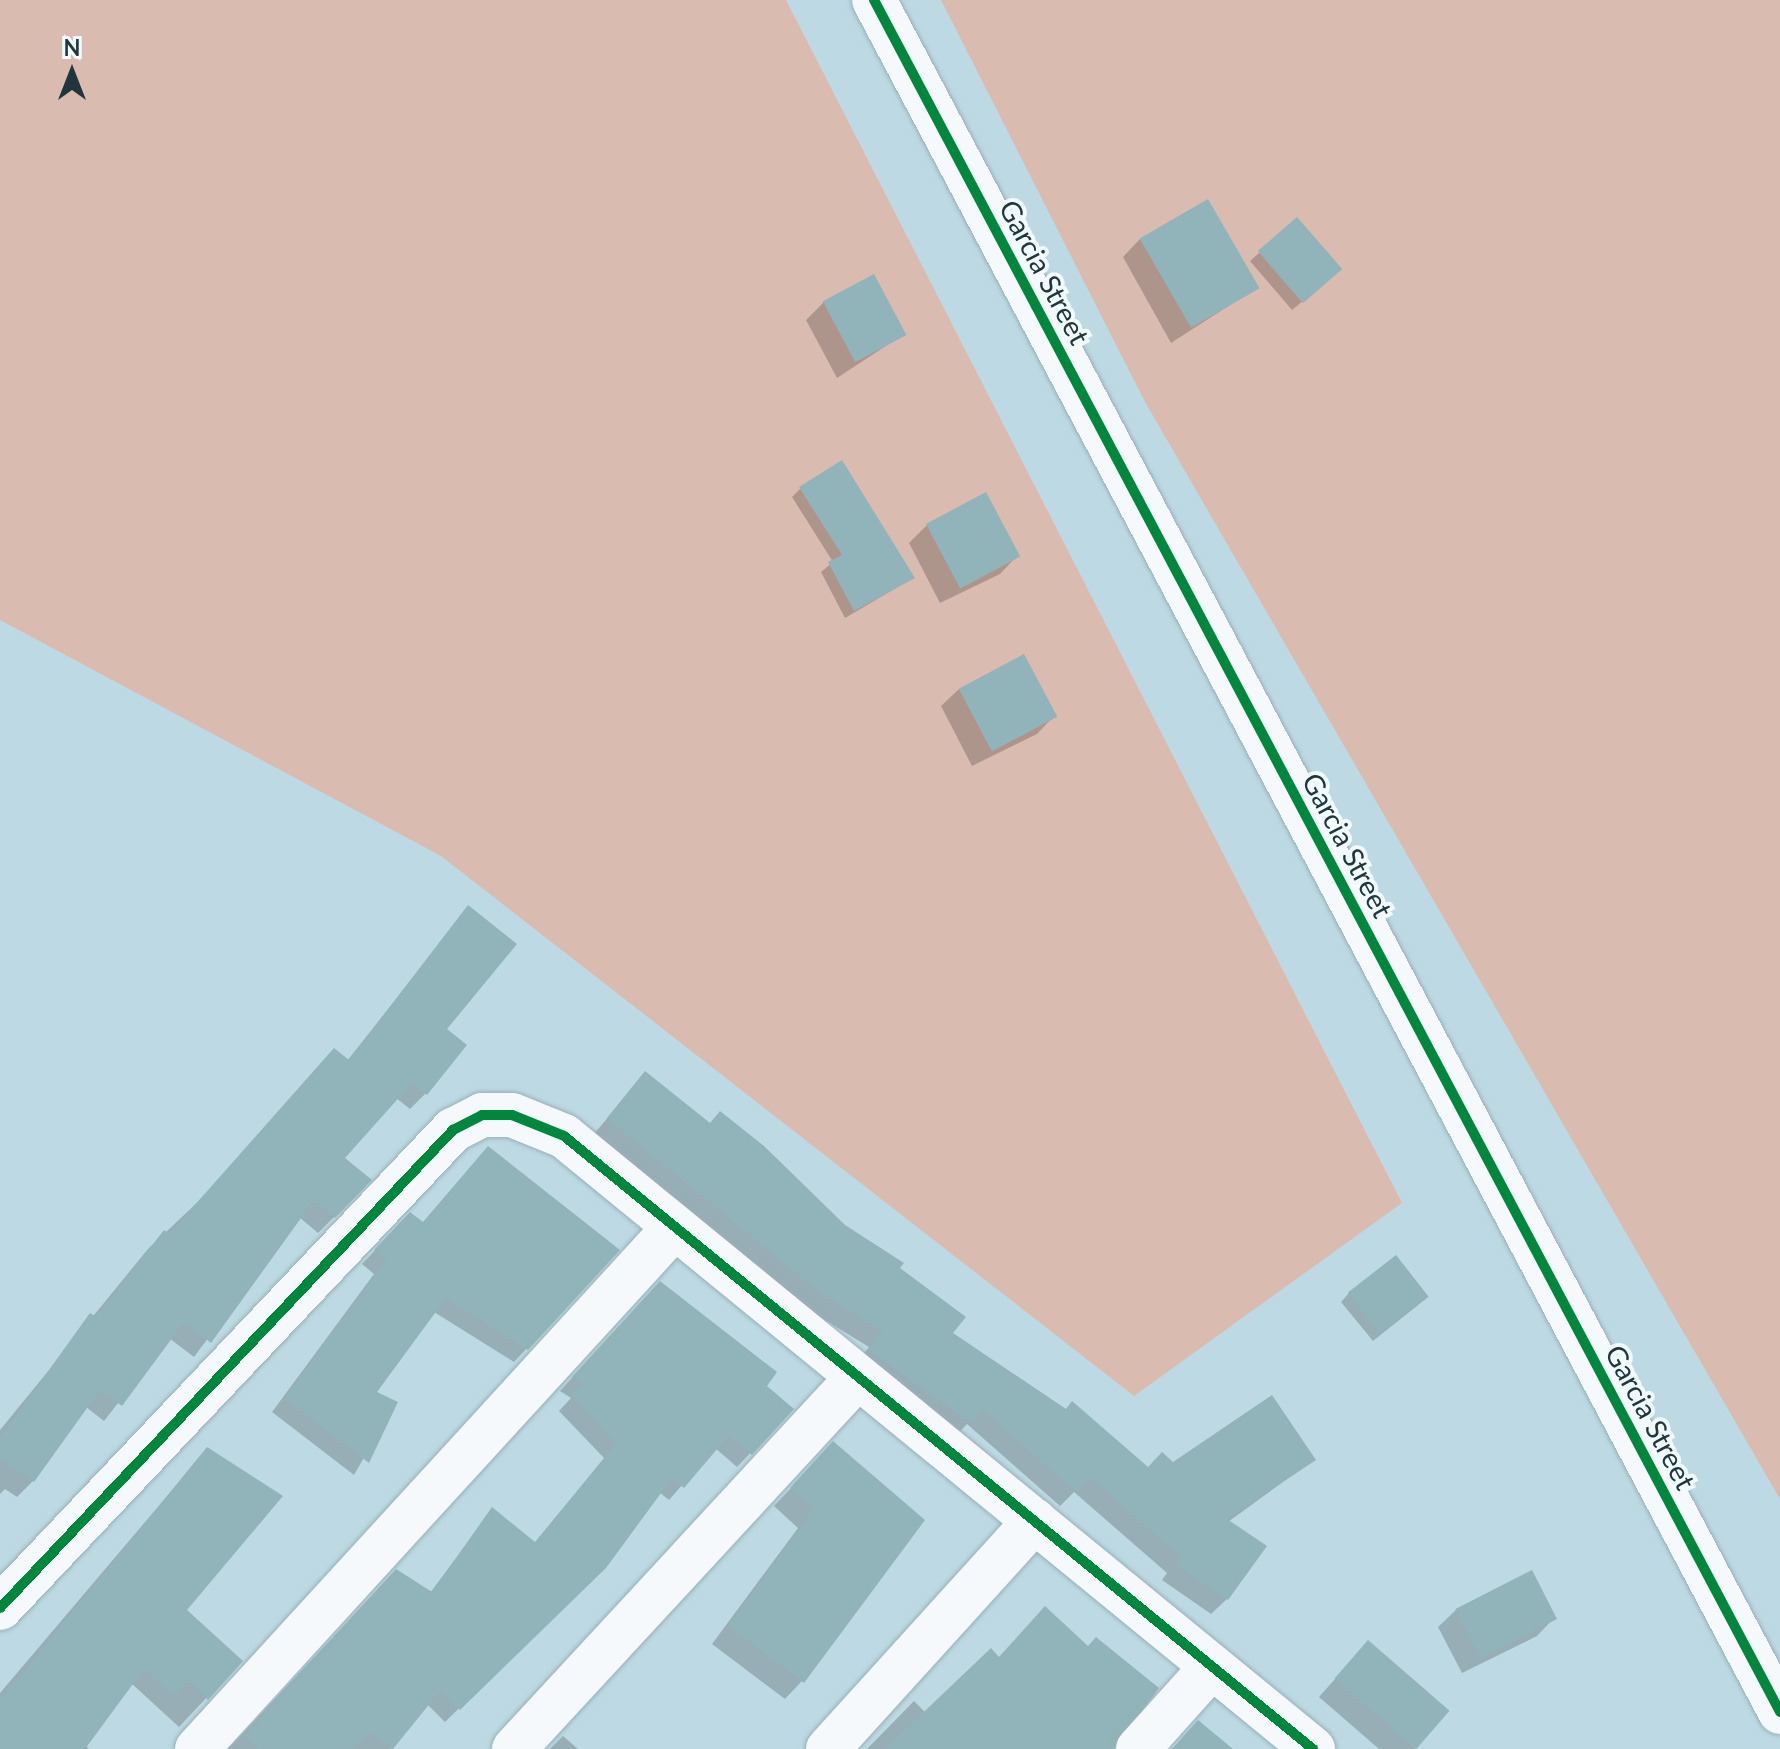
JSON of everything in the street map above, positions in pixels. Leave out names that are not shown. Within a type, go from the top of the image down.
[{"type":"street","name":"Garcia Street","points":[[874,0],[1780,1712]]},
{"type":"street","points":[[0,1608],[453,1130],[482,1115],[532,1119],[564,1136],[856,1379],[1035,1521],[1209,1670],[1313,1749]]},
{"type":"street","points":[[197,1749],[673,1229]]},
{"type":"street","points":[[514,1749],[856,1379]]},
{"type":"street","points":[[828,1749],[1035,1521]]},
{"type":"street","points":[[1138,1749],[1209,1670]]},
{"type":"shaded area","points":[[0,0],[786,0],[1402,1203],[1134,1396],[441,856],[0,620]]},
{"type":"shaded area","points":[[941,0],[1780,0],[1780,1499],[1145,402]]},
{"type":"building","points":[[1208,199],[1260,288],[1191,328],[1140,238]]},
{"type":"building","points":[[1297,217],[1342,269],[1303,303],[1258,251]]},
{"type":"building","points":[[874,274],[906,335],[855,362],[823,301]]},
{"type":"building","points":[[842,460],[915,578],[854,611],[828,562],[842,555],[799,487]]},
{"type":"building","points":[[986,492],[1020,556],[960,588],[926,524]]},
{"type":"building","points":[[1024,654],[1057,717],[992,751],[959,689]]},
{"type":"building","points":[[468,905],[517,944],[447,1029],[467,1045],[427,1095],[412,1083],[345,1158],[372,1180],[335,1218],[314,1200],[211,1343],[184,1322],[122,1406],[100,1390],[34,1482],[0,1459],[0,1438],[90,1313],[96,1317],[164,1230],[169,1234],[334,1048],[349,1060]]},
{"type":"building","points":[[645,1071],[710,1123],[720,1111],[764,1146],[845,1225],[904,1263],[900,1268],[966,1317],[953,1333],[1066,1409],[1072,1401],[1148,1467],[1162,1452],[1173,1462],[1272,1395],[1316,1460],[1227,1519],[1267,1546],[1228,1600],[1175,1564],[1181,1557],[1090,1477],[1076,1492],[981,1408],[972,1423],[868,1350],[882,1331],[822,1294],[607,1118]]},
{"type":"building","points":[[488,1146],[620,1250],[528,1350],[446,1298],[377,1392],[398,1402],[369,1463],[284,1398],[386,1260],[374,1250],[410,1212],[423,1222]]},
{"type":"building","points":[[1396,1255],[1429,1297],[1381,1334],[1348,1293]]},
{"type":"building","points":[[660,1281],[777,1372],[767,1386],[794,1409],[752,1455],[729,1435],[684,1488],[672,1478],[606,1568],[460,1710],[440,1691],[393,1749],[370,1732],[352,1749],[257,1749],[244,1735],[396,1569],[432,1592],[492,1507],[535,1542],[616,1444],[571,1396],[583,1384],[572,1377]]},
{"type":"building","points":[[833,1441],[925,1520],[804,1683],[728,1626],[814,1509],[790,1488]]},
{"type":"building","points":[[207,1447],[283,1496],[187,1610],[243,1661],[208,1700],[189,1680],[174,1696],[144,1669],[85,1749],[0,1749],[0,1701]]},
{"type":"building","points":[[1532,1570],[1557,1619],[1480,1658],[1455,1609]]},
{"type":"building","points":[[1045,1606],[1088,1646],[1096,1637],[1159,1688],[1114,1749],[885,1749],[991,1648],[999,1657]]},
{"type":"building","points":[[1368,1640],[1450,1711],[1416,1749],[1335,1678]]},
{"type":"building","points":[[1198,1720],[1233,1749],[1172,1749]]},
{"type":"cycle path","points":[[874,0],[1780,1712]]},
{"type":"cycle path","points":[[0,1608],[453,1130],[482,1115],[512,1115],[564,1136],[1313,1749]]}]
